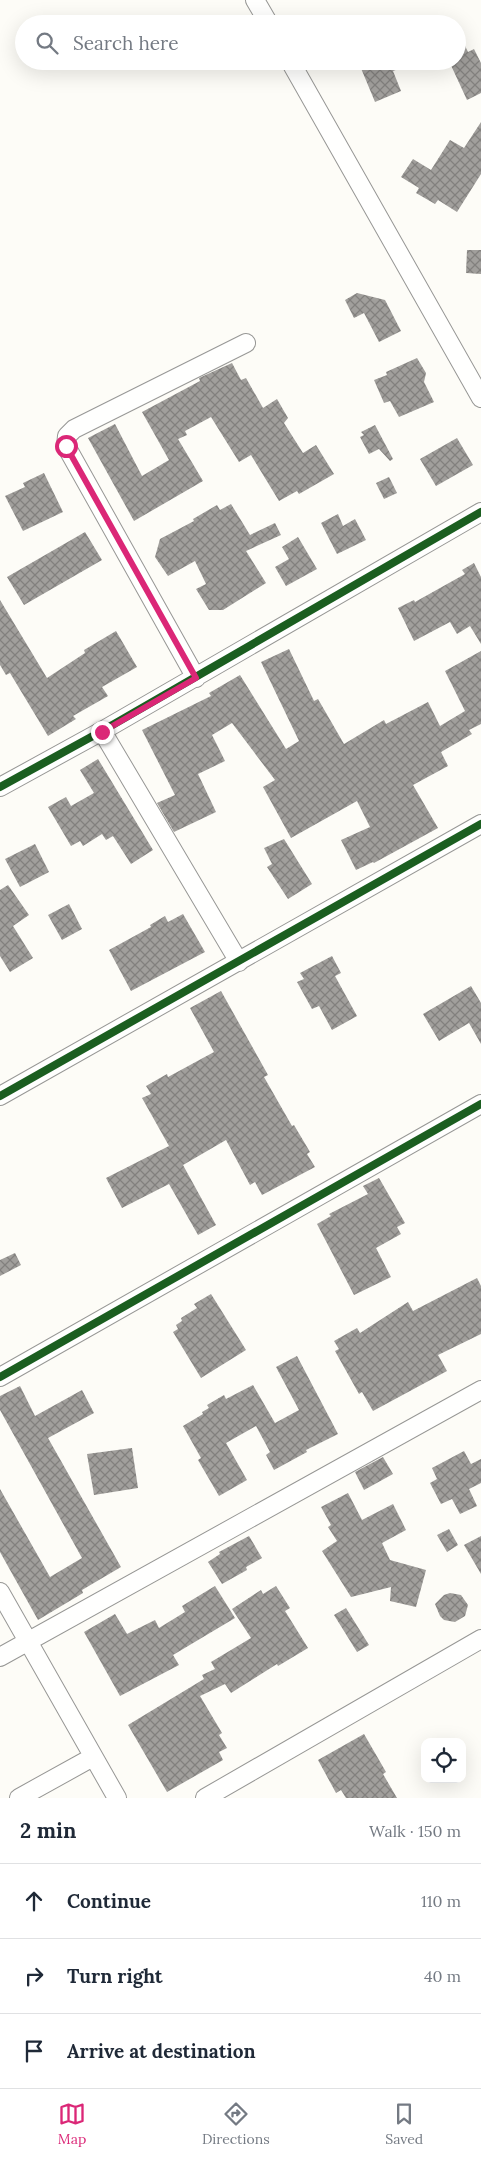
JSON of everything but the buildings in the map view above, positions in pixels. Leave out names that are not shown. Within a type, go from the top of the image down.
[{"type":"street","points":[[255,0],[264,15]]},
{"type":"street","points":[[295,70],[481,398]]},
{"type":"street","points":[[196,678],[66,446],[66,441],[67,436],[74,429],[246,343]]},
{"type":"street","points":[[0,787],[102,732],[481,512]]},
{"type":"street","points":[[102,732],[239,962]]},
{"type":"street","points":[[0,1096],[481,824]]},
{"type":"street","points":[[0,1377],[481,1104]]},
{"type":"street","points":[[0,1657],[480,1393]]},
{"type":"street","points":[[0,1592],[117,1798]]},
{"type":"street","points":[[205,1798],[481,1639]]},
{"type":"street","points":[[19,1798],[94,1757]]},
{"type":"cycle path","points":[[0,787],[102,731],[481,512]]},
{"type":"cycle path","points":[[0,1096],[481,824]]},
{"type":"cycle path","points":[[0,1377],[481,1104]]},
{"type":"route","points":[[66,446],[196,678],[102,732]]}]
